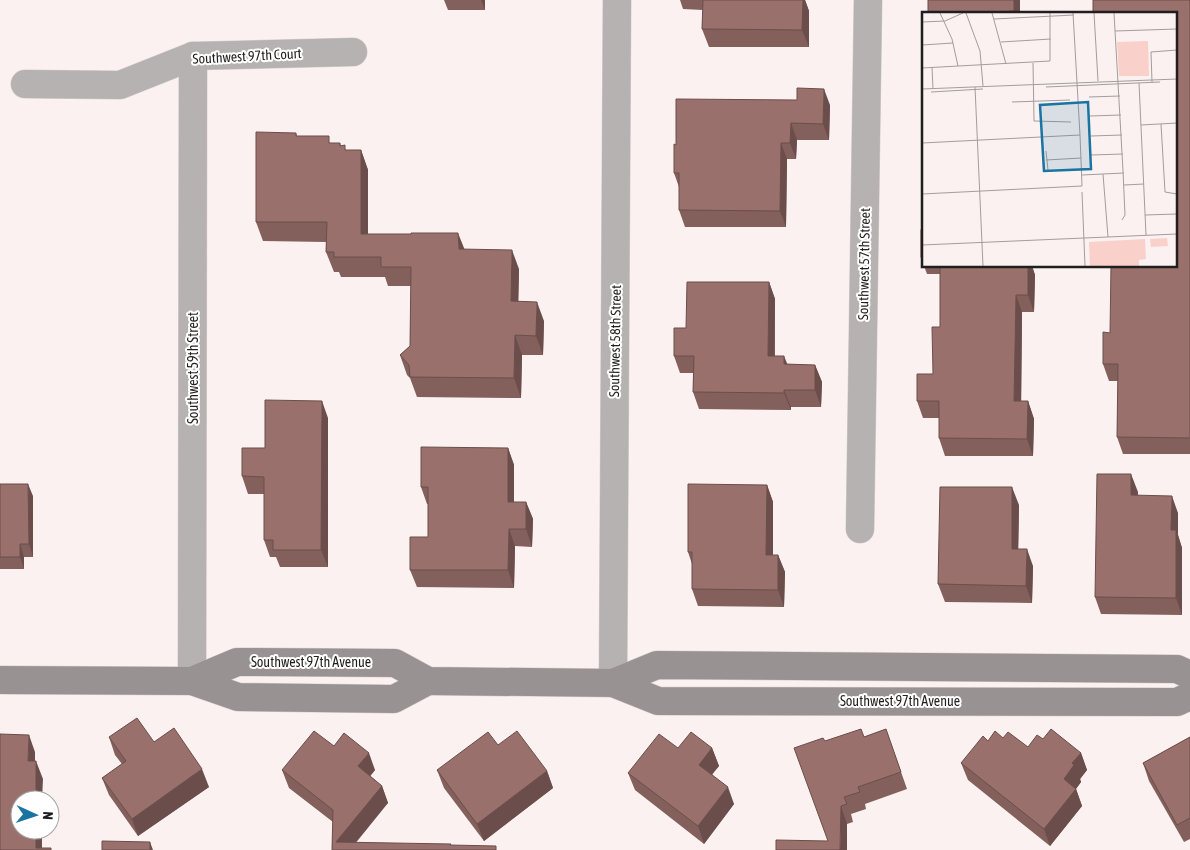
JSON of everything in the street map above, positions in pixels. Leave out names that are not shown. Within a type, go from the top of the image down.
[{"type":"street","name":"Southwest 58th Street","points":[[612,682],[617,0]]},
{"type":"street","name":"Southwest 57th Street","points":[[860,529],[868,0]]},
{"type":"street","name":"Southwest 97th Court","points":[[25,84],[120,85],[193,56],[353,52]]},
{"type":"street","name":"Southwest 59th Street","points":[[192,681],[193,56]]},
{"type":"street","name":"Southwest 97th Avenue","points":[[192,681],[236,662],[395,663],[428,681]]},
{"type":"street","name":"Southwest 97th Avenue","points":[[0,680],[192,681],[238,697],[394,699],[428,681],[612,682],[657,665],[1177,669],[1190,675]]},
{"type":"street","name":"Southwest 97th Avenue","points":[[612,682],[658,700],[1177,702],[1190,696]]},
{"type":"building","points":[[703,0],[803,0],[802,30],[702,29]]},
{"type":"building","points":[[928,0],[1014,0],[1014,11],[1009,12],[928,12]]},
{"type":"building","points":[[1093,0],[1190,0],[1190,438],[1117,437],[1118,364],[1103,364],[1103,332],[1110,333],[1111,268],[1178,268],[1178,12],[1093,12]]},
{"type":"building","points":[[797,88],[824,89],[823,124],[791,123],[790,143],[781,143],[780,211],[679,210],[679,173],[674,173],[676,99],[797,100]]},
{"type":"building","points":[[256,132],[296,133],[296,136],[329,136],[329,143],[340,143],[340,146],[345,145],[345,150],[361,150],[361,234],[458,233],[459,249],[512,250],[511,301],[537,302],[536,336],[515,335],[514,378],[410,377],[409,365],[400,355],[410,346],[411,267],[381,267],[381,257],[334,257],[334,252],[326,252],[327,222],[256,222]]},
{"type":"building","points":[[921,230],[922,230],[922,257]]},
{"type":"building","points":[[940,268],[1028,268],[1028,295],[1016,295],[1014,401],[1028,401],[1027,439],[939,438],[939,401],[917,401],[917,374],[933,374],[932,327],[940,327]]},
{"type":"building","points":[[687,282],[769,282],[768,356],[784,356],[784,364],[815,365],[815,390],[784,390],[784,393],[693,392],[694,356],[674,356],[674,328],[686,328]]},
{"type":"building","points":[[265,400],[322,401],[321,550],[273,550],[273,540],[264,540],[264,477],[242,476],[242,448],[265,448]]},
{"type":"building","points":[[421,447],[508,448],[508,502],[526,502],[526,529],[509,529],[508,570],[410,570],[410,537],[428,537],[428,487],[421,487]]},
{"type":"building","points":[[1097,474],[1131,474],[1131,495],[1172,496],[1171,530],[1176,530],[1176,598],[1095,597]]},
{"type":"building","points":[[0,484],[28,484],[29,544],[20,544],[20,557],[0,557]]},
{"type":"building","points":[[688,484],[767,485],[766,555],[778,555],[778,590],[692,589],[692,552],[688,552]]},
{"type":"building","points":[[940,487],[1012,487],[1012,549],[1027,549],[1026,586],[938,584]]},
{"type":"building","points":[[137,718],[154,742],[174,728],[202,769],[132,819],[102,778],[126,761],[109,737]]},
{"type":"building","points":[[861,729],[864,737],[886,729],[901,772],[858,787],[860,792],[844,797],[847,804],[841,806],[840,850],[776,850],[776,840],[828,841],[794,748],[823,738],[825,741]]},
{"type":"building","points":[[1051,729],[1081,753],[1072,763],[1074,765],[1064,779],[1076,789],[1044,829],[961,763],[983,736],[988,741],[995,731],[1003,738],[1008,732],[1028,747],[1037,735],[1043,739]]},
{"type":"building","points":[[314,731],[334,746],[344,733],[369,753],[358,766],[382,786],[336,842],[496,846],[496,850],[332,850],[333,810],[282,770]]},
{"type":"building","points":[[517,731],[547,771],[477,824],[437,770],[488,732],[498,745]]},
{"type":"building","points":[[691,732],[712,748],[699,765],[728,787],[698,826],[628,773],[659,734],[678,748]]},
{"type":"building","points":[[0,734],[29,735],[28,761],[36,761],[36,790],[10,790],[10,840],[36,840],[36,848],[51,848],[51,850],[0,850]]},
{"type":"building","points":[[1190,737],[1190,818],[1177,825],[1143,763]]},
{"type":"building","points":[[102,841],[150,842],[150,850],[102,850]]}]
